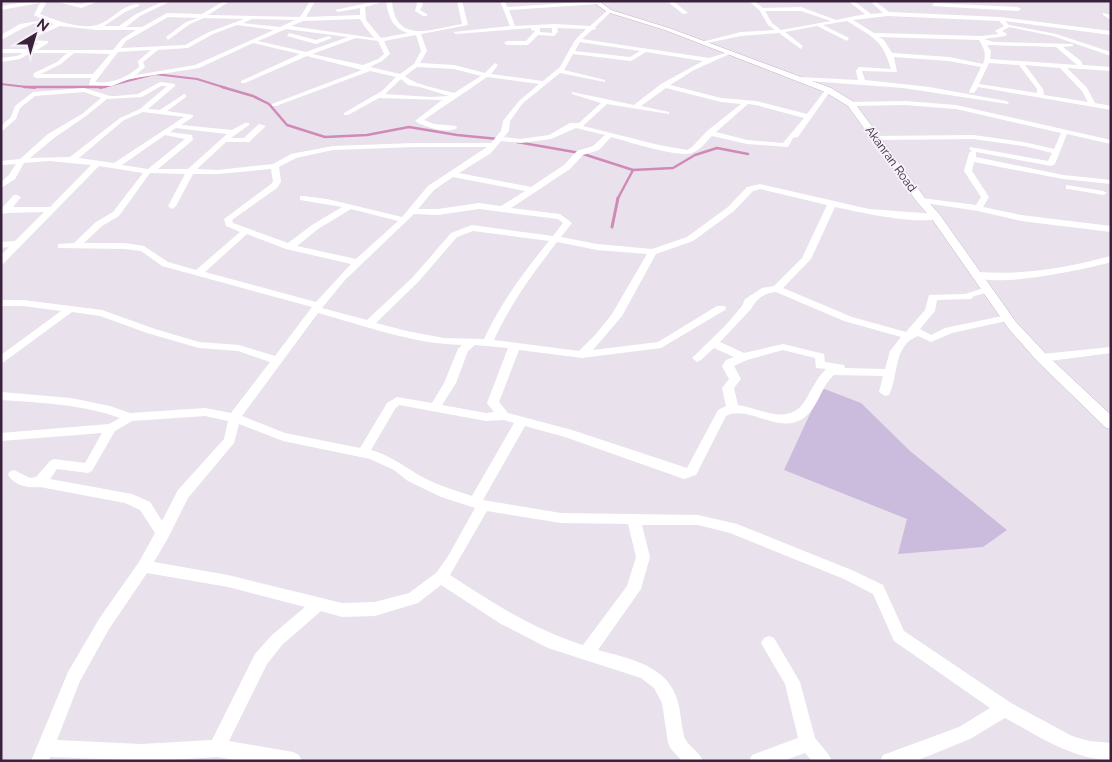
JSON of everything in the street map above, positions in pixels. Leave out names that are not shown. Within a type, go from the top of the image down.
[{"type":"main road","name":"Akanran Road","points":[[596,2],[609,11],[667,29],[828,90],[851,104],[921,200],[936,217],[1007,318],[1042,358],[1111,424]]},
{"type":"street","points":[[1,8],[51,1]]},
{"type":"street","points":[[57,1],[81,6],[97,1]]},
{"type":"street","points":[[118,29],[138,15],[170,1]]},
{"type":"street","points":[[168,38],[188,23],[205,16],[228,1]]},
{"type":"street","points":[[299,1],[335,1]]},
{"type":"street","points":[[312,1],[302,19],[192,69],[148,74],[114,84],[92,84],[95,76],[124,40],[167,15],[302,19],[342,26],[356,36]]},
{"type":"street","points":[[350,1],[364,6]]},
{"type":"street","points":[[338,10],[384,1]]},
{"type":"street","points":[[389,1],[390,14],[402,30],[418,36],[464,25],[459,1]]},
{"type":"street","points":[[418,1],[420,4],[417,10],[425,15]]},
{"type":"street","points":[[502,1],[513,27]]},
{"type":"street","points":[[670,1],[686,13]]},
{"type":"street","points":[[751,1],[762,10],[767,21],[800,47]]},
{"type":"street","points":[[850,1],[869,16]]},
{"type":"street","points":[[872,1],[888,14]]},
{"type":"street","points":[[998,1],[1005,6],[1005,9]]},
{"type":"street","points":[[42,2],[37,15],[57,23]]},
{"type":"street","points":[[506,9],[596,2]]},
{"type":"street","points":[[927,3],[940,8],[944,16]]},
{"type":"street","points":[[97,28],[123,11],[137,5]]},
{"type":"street","points":[[934,5],[1018,10]]},
{"type":"street","points":[[274,105],[365,69],[387,54],[386,47],[368,30],[361,17],[364,6]]},
{"type":"street","points":[[762,10],[801,8],[836,21]]},
{"type":"street","points":[[984,8],[992,19]]},
{"type":"street","points":[[293,761],[217,748],[141,753],[43,754],[74,677],[104,624],[144,566],[183,494],[230,440],[234,418],[317,308],[358,262],[407,216],[431,188],[468,164],[505,131],[507,121],[521,102],[563,68],[578,40],[594,28],[609,11]]},
{"type":"street","points":[[704,43],[741,34],[780,31],[848,18],[888,14],[1000,19],[1111,33]]},
{"type":"street","points":[[1111,14],[1106,14],[1111,18]]},
{"type":"street","points":[[1,51],[72,52],[156,50],[186,47],[211,33],[253,17]]},
{"type":"street","points":[[276,32],[316,42],[361,17]]},
{"type":"street","points":[[848,18],[882,41],[890,55],[895,71],[861,68],[858,72],[862,81]]},
{"type":"street","points":[[1000,19],[1006,25],[1048,34],[1111,54]]},
{"type":"street","points":[[1,38],[27,23],[57,23],[97,28],[142,29]]},
{"type":"street","points":[[1,67],[32,52],[46,42],[22,40],[57,23]]},
{"type":"street","points":[[237,24],[336,33],[342,26]]},
{"type":"street","points":[[818,25],[847,39]]},
{"type":"street","points":[[982,40],[1003,36],[1004,34],[998,30],[1004,29],[1006,25]]},
{"type":"street","points":[[243,82],[329,44],[356,36],[380,40],[527,26],[594,28]]},
{"type":"street","points":[[507,43],[528,43],[532,37],[537,36],[538,29],[527,26]]},
{"type":"street","points":[[537,33],[552,35],[555,32],[554,26]]},
{"type":"street","points":[[1048,34],[1056,33],[1066,26]]},
{"type":"street","points":[[873,35],[1059,46],[1080,44]]},
{"type":"street","points":[[346,114],[379,96],[416,65],[424,51],[418,36]]},
{"type":"street","points":[[578,40],[708,60]]},
{"type":"street","points":[[969,95],[976,86],[986,64],[988,51],[982,40]]},
{"type":"street","points":[[254,42],[401,76],[410,84],[422,85],[452,96]]},
{"type":"street","points":[[1059,46],[1079,62],[1080,68]]},
{"type":"street","points":[[614,58],[627,48]]},
{"type":"street","points":[[127,79],[142,67],[140,62],[156,50]]},
{"type":"street","points":[[572,52],[631,59],[644,50]]},
{"type":"street","points":[[72,52],[59,63],[36,74],[36,76],[95,76]]},
{"type":"street","points":[[636,107],[663,85],[708,60],[730,52]]},
{"type":"street","points":[[890,55],[949,59],[986,64],[1111,69]]},
{"type":"street","points":[[1,60],[13,60]]},
{"type":"street","points":[[1021,64],[1040,89],[1041,96]]},
{"type":"street","points":[[416,65],[454,67],[486,75],[544,83]]},
{"type":"street","points":[[454,128],[433,126],[419,121],[452,96],[462,92],[486,75],[495,65]]},
{"type":"street","points":[[1063,66],[1072,79],[1077,81],[1088,92],[1093,106]]},
{"type":"street","points":[[558,72],[603,81]]},
{"type":"street","points":[[798,79],[862,81],[945,90],[1006,103]]},
{"type":"street","points":[[1,130],[14,118],[18,107],[33,94],[84,90],[106,97],[140,96],[160,84],[174,85],[142,110],[122,119],[73,160]]},
{"type":"street","points":[[663,85],[721,100],[747,102],[809,117]]},
{"type":"street","points":[[976,86],[1111,108]]},
{"type":"street","points":[[710,133],[747,142],[785,145],[809,117],[828,90]]},
{"type":"street","points":[[574,92],[606,102],[667,113]]},
{"type":"street","points":[[160,113],[184,96]]},
{"type":"street","points":[[379,96],[423,99],[452,96]]},
{"type":"street","points":[[1,186],[12,177],[22,161],[51,136],[84,115],[106,97]]},
{"type":"street","points":[[1,163],[73,160],[149,171],[218,172],[275,166],[294,156],[333,148],[542,139],[555,136],[562,130],[581,124],[606,102]]},
{"type":"street","points":[[573,126],[659,148],[688,152],[695,149],[710,133],[747,102]]},
{"type":"street","points":[[851,104],[905,103],[956,107],[1065,130],[1111,142]]},
{"type":"street","points":[[114,167],[191,116],[142,110]]},
{"type":"street","points":[[172,206],[190,172],[235,132],[247,124]]},
{"type":"street","points":[[174,126],[252,134]]},
{"type":"street","points":[[226,140],[246,140],[262,126]]},
{"type":"street","points":[[973,149],[1051,164],[1065,130]]},
{"type":"street","points":[[77,245],[99,224],[116,214],[149,171],[189,140],[189,137],[164,133]]},
{"type":"street","points":[[503,209],[567,167],[580,153],[596,148],[609,135]]},
{"type":"street","points":[[877,138],[1002,140],[1056,152]]},
{"type":"street","points":[[959,138],[970,144],[973,149],[973,159],[968,171],[985,197],[978,208]]},
{"type":"street","points":[[1001,155],[1002,140]]},
{"type":"street","points":[[1030,161],[1034,148]]},
{"type":"street","points":[[973,159],[1063,177],[1111,182]]},
{"type":"street","points":[[1,261],[97,163]]},
{"type":"street","points":[[275,166],[277,182],[274,186],[228,220],[229,224],[289,247],[326,257],[358,262]]},
{"type":"street","points":[[450,174],[532,190]]},
{"type":"street","points":[[1063,177],[1069,187],[1072,198]]},
{"type":"street","points":[[369,324],[416,279],[454,235],[472,228],[555,239],[597,247],[653,252],[690,239],[732,209],[754,187],[760,186],[832,204],[892,215],[936,217]]},
{"type":"street","points":[[1069,187],[1103,193]]},
{"type":"street","points":[[4,211],[17,197]]},
{"type":"street","points":[[303,198],[407,216],[479,206],[560,217],[568,223],[520,283],[500,316],[488,342]]},
{"type":"street","points":[[921,200],[978,208],[1020,218],[1111,228]]},
{"type":"street","points":[[777,289],[806,260],[832,204]]},
{"type":"street","points":[[289,247],[315,227],[349,207]]},
{"type":"street","points":[[4,211],[53,209]]},
{"type":"street","points":[[197,273],[216,260],[220,254],[246,231]]},
{"type":"street","points":[[1,245],[18,244]]},
{"type":"street","points":[[61,246],[124,246],[144,249],[165,264],[369,324],[444,341],[488,342],[582,355],[661,345],[721,308]]},
{"type":"street","points":[[582,355],[600,339],[616,316],[641,269],[653,252]]},
{"type":"street","points":[[977,275],[1003,277],[1063,273],[1111,259]]},
{"type":"street","points":[[697,358],[729,328],[755,296],[765,290],[777,289],[848,319],[908,336],[919,332],[931,338],[949,330],[1007,318]]},
{"type":"street","points":[[885,392],[895,351],[930,311],[932,297],[968,297],[971,294],[988,290]]},
{"type":"street","points":[[1,303],[24,303],[102,313],[151,331],[199,345],[239,348],[278,361]]},
{"type":"street","points":[[1,361],[71,308]]},
{"type":"street","points":[[434,408],[450,382],[463,349],[474,341]]},
{"type":"street","points":[[714,342],[743,358]]},
{"type":"street","points":[[504,416],[493,403],[515,345]]},
{"type":"street","points":[[733,409],[728,388],[735,379],[728,366],[730,363],[783,347],[820,356],[820,365],[890,373]]},
{"type":"street","points":[[1042,358],[1111,350]]},
{"type":"street","points":[[364,452],[391,406],[397,401],[486,417],[504,416],[568,433],[684,474],[691,472],[722,414],[726,410],[733,409],[774,419],[794,418],[805,412],[825,375],[831,371],[852,370]]},
{"type":"street","points":[[1,396],[62,401],[110,410],[129,417],[205,412],[234,418],[283,437],[373,454],[398,467],[413,478],[446,493],[479,504],[561,518],[698,520],[732,528],[800,557],[849,575],[878,590],[899,636],[1005,709],[1069,744],[1089,750],[1111,752]]},
{"type":"street","points":[[1,437],[110,428],[124,422],[129,417]]},
{"type":"street","points":[[144,566],[228,581],[342,610],[375,610],[414,598],[441,578],[452,562],[521,422]]},
{"type":"street","points":[[40,482],[54,464],[88,468],[110,428]]},
{"type":"street","points":[[14,475],[28,483],[40,482],[127,498],[145,506],[163,534]]},
{"type":"street","points":[[586,654],[634,588],[643,557],[634,519]]},
{"type":"street","points":[[441,578],[506,619],[553,643],[646,672],[660,683],[670,701],[677,743],[694,761]]},
{"type":"street","points":[[217,748],[260,659],[277,640],[320,603]]},
{"type":"street","points":[[769,643],[792,682],[808,743],[823,761]]},
{"type":"street","points":[[888,761],[964,733],[1005,709]]},
{"type":"street","points":[[758,761],[808,743]]},
{"type":"shaded area","points":[[822,388],[861,403],[910,451],[1007,530],[983,547],[898,554],[907,519],[784,470]]},
{"type":"waterway","points":[[104,87],[155,74],[197,79],[226,88]]},
{"type":"waterway","points":[[1,84],[26,87]]},
{"type":"waterway","points":[[26,87],[104,87]]},
{"type":"waterway","points":[[26,87],[35,88]]},
{"type":"waterway","points":[[100,88],[104,87]]},
{"type":"waterway","points":[[222,87],[253,96],[269,104],[287,125],[325,137],[367,135],[409,127],[457,135],[498,139]]},
{"type":"waterway","points":[[517,142],[580,153],[633,170]]},
{"type":"waterway","points":[[633,170],[673,168],[695,155],[717,148],[748,154]]},
{"type":"waterway","points":[[618,198],[633,170]]},
{"type":"waterway","points":[[612,227],[618,198]]}]
